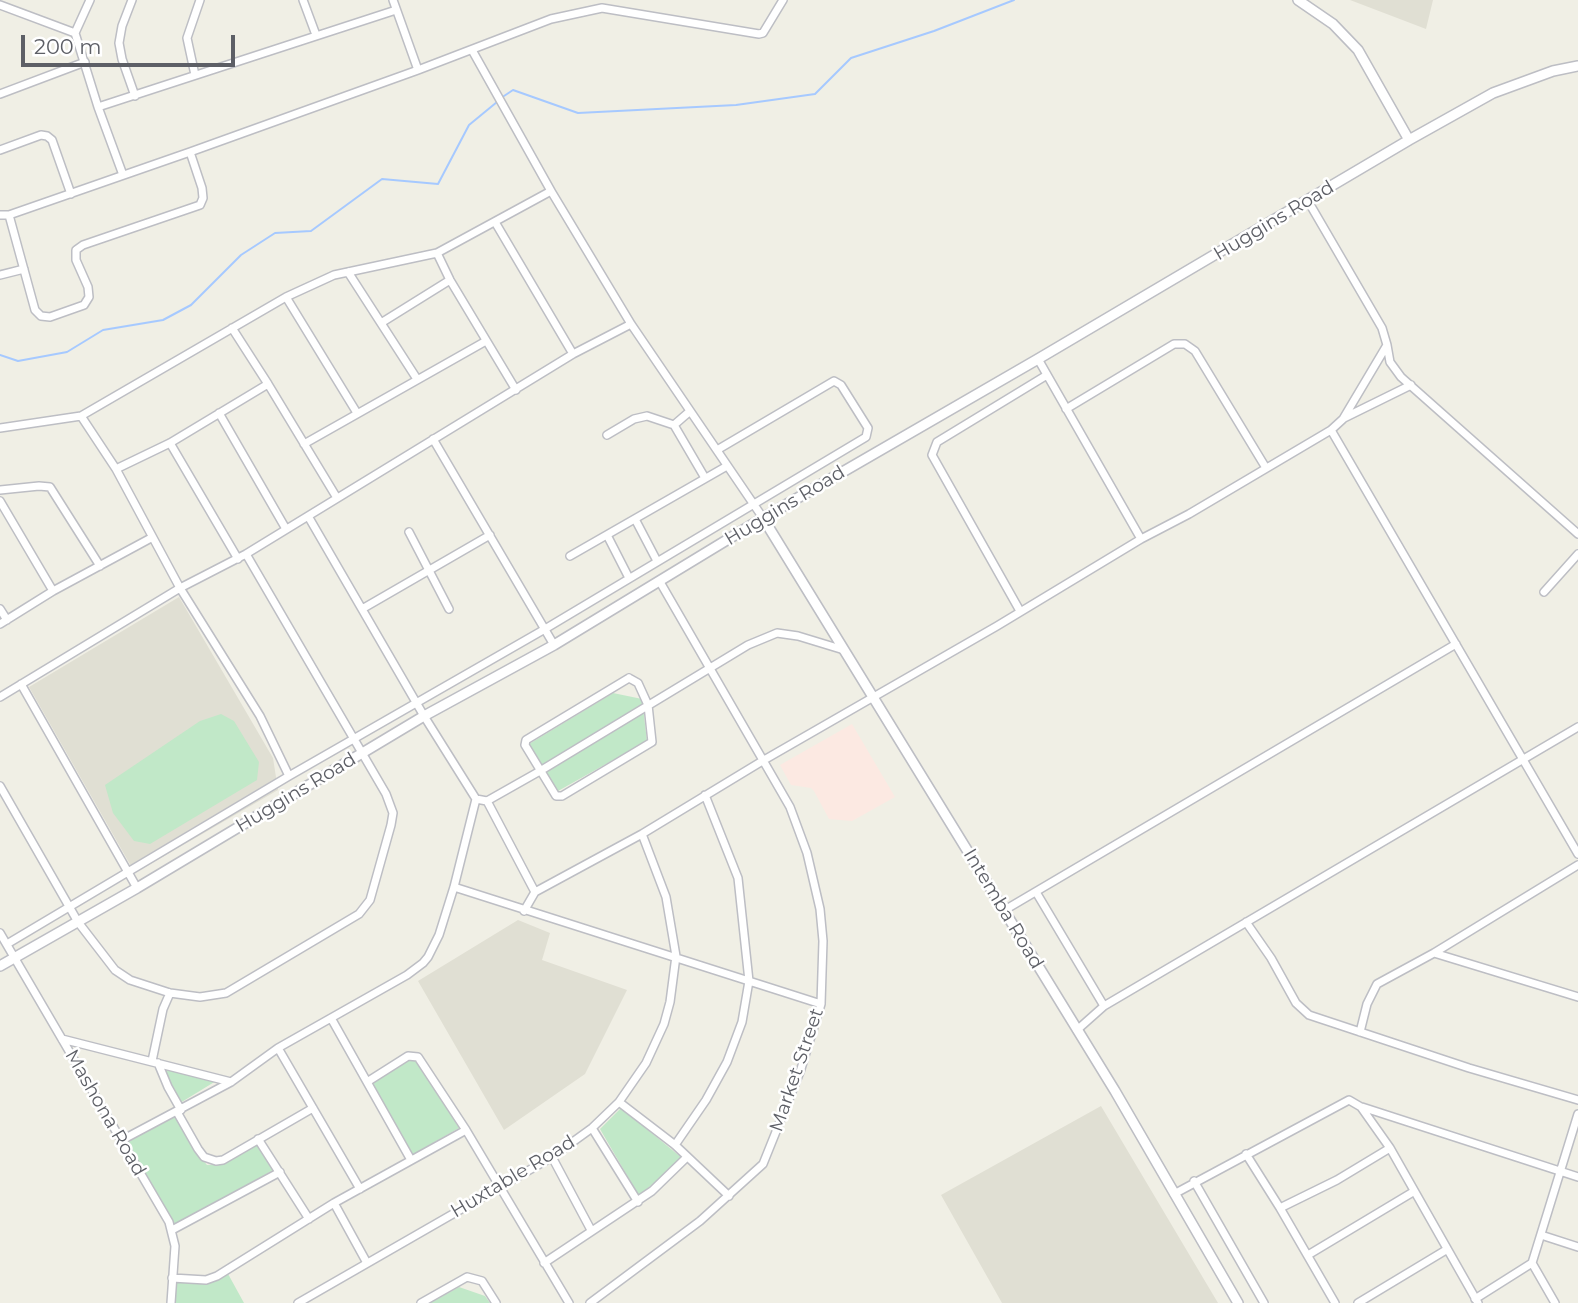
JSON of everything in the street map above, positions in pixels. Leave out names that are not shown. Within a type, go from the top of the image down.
[{"type":"street","points":[[90,0],[75,33],[123,175]]},
{"type":"street","points":[[132,0],[119,43],[135,96]]},
{"type":"street","points":[[195,75],[187,38],[200,0]]},
{"type":"street","points":[[303,0],[316,36]]},
{"type":"street","points":[[393,0],[418,70]]},
{"type":"street","points":[[0,215],[9,215],[190,152],[551,19],[594,8],[759,34],[763,33],[783,0]]},
{"type":"street","points":[[1298,0],[1333,24],[1358,50],[1409,140]]},
{"type":"street","points":[[0,5],[75,33]]},
{"type":"street","points":[[99,107],[396,10]]},
{"type":"street","points":[[472,50],[551,191],[631,324],[763,517]]},
{"type":"street","points":[[0,94],[85,62]]},
{"type":"street","name":"Huggins Road","points":[[0,966],[137,888],[424,716],[554,645],[763,517],[1038,359],[1409,140],[1493,93],[1553,71],[1578,66]]},
{"type":"street","points":[[0,149],[41,135],[47,136],[52,140],[71,194]]},
{"type":"street","points":[[9,215],[35,310],[41,316],[50,317],[85,305],[89,297],[88,288],[76,260],[76,250],[83,245],[200,205],[203,198],[202,188],[190,152]]},
{"type":"street","points":[[0,428],[81,416],[286,297],[322,280],[348,272],[437,253],[551,191]]},
{"type":"street","points":[[1308,201],[1382,328],[1390,362],[1411,385],[1578,534]]},
{"type":"street","points":[[495,222],[573,354]]},
{"type":"street","points":[[437,253],[450,281],[516,390]]},
{"type":"street","points":[[0,275],[24,269]]},
{"type":"street","points":[[348,272],[417,379]]},
{"type":"street","points":[[381,323],[450,281]]},
{"type":"street","points":[[286,297],[357,413]]},
{"type":"street","points":[[0,697],[180,588],[238,559],[573,354],[631,324]]},
{"type":"street","points":[[232,328],[337,498]]},
{"type":"street","points":[[304,444],[486,341]]},
{"type":"street","points":[[1066,409],[1174,344],[1185,344],[1195,351],[1266,468]]},
{"type":"street","points":[[1343,419],[1387,345]]},
{"type":"street","points":[[1038,359],[1141,539]]},
{"type":"street","points":[[1020,611],[932,455],[937,442],[1047,375]]},
{"type":"street","points":[[7,944],[289,776],[545,629],[866,437],[868,428],[841,384],[834,381],[717,450]]},
{"type":"street","points":[[116,469],[170,443],[268,384]]},
{"type":"street","points":[[524,911],[535,892],[642,834],[764,760],[1331,430],[1343,419],[1411,385]]},
{"type":"street","points":[[674,425],[689,412]]},
{"type":"street","points":[[219,413],[286,529]]},
{"type":"street","points":[[81,416],[116,469],[180,588],[260,716],[289,776]]},
{"type":"street","points":[[607,435],[634,419],[647,416],[674,425],[705,478]]},
{"type":"street","points":[[1331,430],[1578,854]]},
{"type":"street","points":[[433,439],[554,645]]},
{"type":"street","points":[[170,443],[238,559]]},
{"type":"street","points":[[570,556],[727,466]]},
{"type":"street","points":[[0,490],[50,487],[100,566]]},
{"type":"street","points":[[0,501],[53,591]]},
{"type":"street","points":[[122,1140],[231,1082],[278,1048],[407,975],[423,963],[439,935],[454,887],[476,799],[424,716],[308,516]]},
{"type":"street","name":"Intemba Road","points":[[763,517],[1077,1030],[1238,1303]]},
{"type":"street","points":[[635,519],[657,561]]},
{"type":"street","points":[[409,533],[449,609]]},
{"type":"street","points":[[362,609],[490,535]]},
{"type":"street","points":[[607,535],[629,578]]},
{"type":"street","points":[[0,609],[3,622],[53,591],[151,538]]},
{"type":"street","points":[[0,786],[78,922],[101,955],[122,976],[170,993],[200,997],[226,993],[365,908],[370,900],[393,813],[386,794],[246,554]]},
{"type":"street","points":[[1544,592],[1578,554]]},
{"type":"street","name":"Market Street","points":[[590,1303],[683,1235],[763,1164],[800,1072],[821,1004],[822,941],[815,883],[790,807],[660,582]]},
{"type":"street","points":[[476,799],[487,801],[748,645],[777,633],[798,636],[845,650]]},
{"type":"street","points":[[1003,911],[1456,644]]},
{"type":"street","points":[[629,678],[638,683],[648,705],[652,743],[559,797],[540,771],[525,745],[526,740],[629,678]]},
{"type":"street","points":[[22,684],[137,888]]},
{"type":"street","points":[[1077,1030],[1104,1006],[1578,727]]},
{"type":"street","points":[[675,1145],[706,1100],[727,1062],[741,1022],[749,981],[738,878],[705,795]]},
{"type":"street","points":[[487,801],[535,892]]},
{"type":"street","name":"Huxtable Road","points":[[298,1303],[552,1157],[592,1128],[619,1102],[646,1063],[664,1024],[676,956],[666,897],[642,834]]},
{"type":"street","points":[[1360,1032],[1367,1004],[1377,984],[1434,953],[1578,865]]},
{"type":"street","points":[[454,887],[821,1004]]},
{"type":"street","points":[[1036,892],[1104,1006]]},
{"type":"street","points":[[1246,922],[1271,958],[1296,1003],[1309,1015],[1578,1101]]},
{"type":"street","name":"Mashona Road","points":[[0,933],[172,1230],[175,1245],[171,1303]]},
{"type":"street","points":[[1434,953],[1578,997]]},
{"type":"street","points":[[170,993],[163,1009],[155,1062],[198,1149],[209,1160],[223,1160],[313,1108]]},
{"type":"street","points":[[331,1018],[411,1160]]},
{"type":"street","points":[[62,1039],[231,1082]]},
{"type":"street","points":[[278,1048],[360,1189]]},
{"type":"street","points":[[367,1082],[408,1056],[418,1057],[466,1130],[569,1303]]},
{"type":"street","points":[[1174,1194],[1346,1101],[1578,1177]]},
{"type":"street","points":[[619,1102],[675,1145],[729,1196]]},
{"type":"street","points":[[1361,1107],[1390,1148],[1476,1301],[1532,1263],[1578,1114]]},
{"type":"street","points":[[592,1128],[638,1202]]},
{"type":"street","points":[[173,1278],[206,1280],[217,1276],[334,1203],[466,1130]]},
{"type":"street","points":[[258,1139],[309,1219]]},
{"type":"street","points":[[1280,1208],[1337,1180],[1390,1148]]},
{"type":"street","points":[[1246,1154],[1335,1303]]},
{"type":"street","points":[[552,1157],[592,1230]]},
{"type":"street","points":[[544,1263],[638,1202],[687,1157]]},
{"type":"street","points":[[172,1230],[280,1172]]},
{"type":"street","points":[[1194,1181],[1264,1303]]},
{"type":"street","points":[[1308,1255],[1413,1192]]},
{"type":"street","points":[[334,1203],[367,1263]]},
{"type":"street","points":[[1541,1235],[1578,1247]]},
{"type":"street","points":[[1358,1303],[1446,1250]]},
{"type":"street","points":[[1532,1263],[1555,1303]]},
{"type":"street","points":[[421,1303],[467,1277],[482,1281],[496,1303]]},
{"type":"shaded area","points":[[1350,0],[1433,0],[1426,29]]},
{"type":"shaded area","points":[[179,597],[273,758],[278,790],[135,873],[29,687]]},
{"type":"shaded area","points":[[852,724],[895,797],[852,821],[829,819],[814,791],[811,788],[791,785],[780,765]]},
{"type":"shaded area","points":[[518,920],[550,933],[542,960],[627,990],[585,1074],[504,1130],[418,981]]},
{"type":"shaded area","points":[[1101,1106],[1218,1303],[1002,1303],[941,1195]]},
{"type":"green space","points":[[613,693],[642,699],[647,741],[558,791],[529,744]]},
{"type":"green space","points":[[221,714],[234,721],[259,762],[257,780],[150,844],[134,841],[113,813],[105,785],[200,721]]},
{"type":"green space","points":[[409,1058],[418,1060],[459,1128],[412,1155],[371,1084]]},
{"type":"green space","points":[[161,1066],[216,1081],[180,1103]]},
{"type":"green space","points":[[621,1108],[682,1158],[639,1196],[600,1129]]},
{"type":"green space","points":[[176,1115],[195,1151],[207,1165],[222,1164],[258,1142],[275,1169],[173,1225],[126,1142]]},
{"type":"green space","points":[[227,1272],[244,1303],[174,1303],[176,1281],[194,1283]]},
{"type":"green space","points":[[459,1287],[485,1296],[490,1303],[430,1303]]},
{"type":"waterway","points":[[501,98],[513,90],[578,113],[736,105],[815,94],[851,58],[934,31],[1014,0]]},
{"type":"waterway","points":[[0,355],[18,361],[67,352],[103,330],[163,320],[191,305],[241,255],[275,233],[311,231],[382,179],[438,184],[469,125],[497,102]]}]
